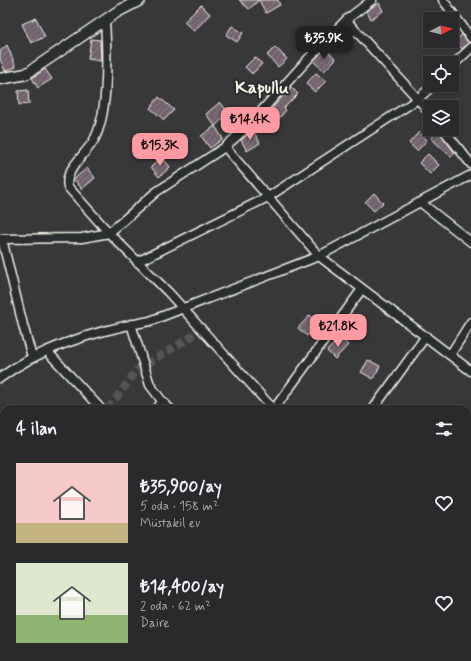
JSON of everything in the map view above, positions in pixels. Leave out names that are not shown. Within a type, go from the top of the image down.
[{"type":"street","points":[[0,79],[26,74],[105,20],[140,0]]},
{"type":"street","points":[[32,357],[1,239],[82,238],[109,233],[156,192],[225,147],[246,128],[309,58],[346,20],[372,0]]},
{"type":"street","points":[[443,0],[471,38]]},
{"type":"street","points":[[105,20],[107,46],[105,85],[100,124],[92,144],[70,171],[67,180],[70,190],[109,233],[183,308],[269,405]]},
{"type":"street","points":[[346,20],[423,105]]},
{"type":"street","points":[[459,59],[471,48]]},
{"type":"street","points":[[138,262],[268,197],[418,99],[426,92]]},
{"type":"street","points":[[449,136],[471,164]]},
{"type":"street","points":[[225,147],[319,256],[471,370]]},
{"type":"street","points":[[0,378],[32,357],[68,342],[131,324],[150,321],[319,256],[471,175]]},
{"type":"street","points":[[420,202],[471,242]]},
{"type":"street","points":[[276,405],[362,288]]},
{"type":"street","points":[[450,355],[471,322]]},
{"type":"street","points":[[131,324],[150,385],[166,405]]},
{"type":"street","points":[[376,405],[426,336]]},
{"type":"street","points":[[47,351],[97,405]]},
{"type":"street","points":[[160,405],[162,401]]},
{"type":"building","points":[[239,0],[259,0],[249,9]]},
{"type":"building","points":[[259,0],[278,0],[280,5],[266,13]]},
{"type":"building","points":[[379,3],[383,11],[371,19],[366,11]]},
{"type":"building","points":[[201,5],[210,14],[194,31],[184,22]]},
{"type":"building","points":[[36,18],[45,37],[31,43],[22,24]]},
{"type":"building","points":[[232,26],[243,33],[237,42],[226,35]]},
{"type":"building","points":[[462,34],[469,43],[462,49],[459,46],[459,37]]},
{"type":"building","points":[[91,39],[100,40],[101,61],[88,59]]},
{"type":"building","points":[[7,45],[16,67],[5,71],[0,59],[0,51]]},
{"type":"building","points":[[275,47],[287,59],[278,67],[267,55]]},
{"type":"building","points":[[325,49],[336,59],[324,71],[313,61]]},
{"type":"building","points":[[255,57],[262,64],[252,74],[245,67]]},
{"type":"building","points":[[45,69],[52,79],[38,88],[32,78]]},
{"type":"building","points":[[316,73],[326,81],[315,92],[306,84]]},
{"type":"building","points":[[291,87],[298,94],[284,108],[286,110],[276,122],[267,114]]},
{"type":"building","points":[[28,90],[29,104],[19,105],[18,91]]},
{"type":"building","points":[[159,97],[174,110],[164,120],[150,108]]},
{"type":"building","points":[[220,102],[229,113],[215,126],[206,114]]},
{"type":"building","points":[[215,126],[223,139],[210,148],[201,136]]},
{"type":"building","points":[[253,130],[260,143],[247,151],[241,140]]},
{"type":"building","points":[[419,132],[427,140],[417,151],[409,143]]},
{"type":"building","points":[[432,136],[442,136],[455,153],[451,157],[431,138]]},
{"type":"building","points":[[428,154],[439,165],[430,174],[419,163]]},
{"type":"building","points":[[162,157],[170,167],[159,177],[151,167]]},
{"type":"building","points":[[87,168],[95,178],[82,189],[74,179]]},
{"type":"building","points":[[374,193],[383,203],[374,211],[365,202]]},
{"type":"building","points":[[310,315],[319,324],[307,336],[298,328]]},
{"type":"building","points":[[340,337],[348,345],[335,359],[327,351]]},
{"type":"building","points":[[368,360],[380,366],[373,379],[361,372]]},
{"type":"tunnel","points":[[111,405],[137,370],[202,330]]},
{"type":"district","name":"Kapullu","points":[[262,88]]}]
